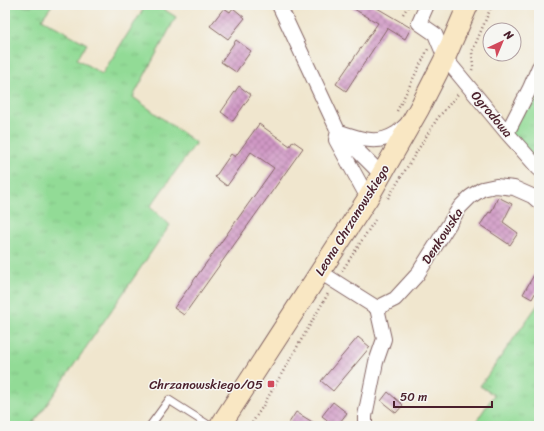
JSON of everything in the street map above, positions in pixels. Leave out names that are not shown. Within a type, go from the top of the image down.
[{"type":"street","points":[[279,5],[338,131],[381,174]]},
{"type":"street","points":[[427,5],[419,23],[435,34]]},
{"type":"street","name":"Leona Chrzanowskiego","points":[[220,426],[328,277],[376,201],[381,174],[404,117],[445,58],[468,5]]},
{"type":"street","name":"Ogrodowa","points":[[435,34],[445,58],[539,170]]},
{"type":"street","points":[[507,133],[539,67]]},
{"type":"street","points":[[338,131],[376,141],[396,134],[404,117]]},
{"type":"street","points":[[338,131],[336,140],[376,201]]},
{"type":"street","name":"Denkowska","points":[[377,308],[395,299],[417,275],[460,207],[470,197],[482,189],[496,186],[514,188],[532,196],[539,202]]},
{"type":"street","points":[[328,277],[377,308],[384,339],[376,362],[364,426]]},
{"type":"lane","points":[[150,426],[169,400],[210,426]]},
{"type":"path","points":[[403,14],[409,5]]},
{"type":"path","points":[[376,201],[437,119],[466,83],[473,67],[472,52],[492,5]]},
{"type":"path","points":[[404,117],[435,34]]},
{"type":"path","points":[[250,426],[263,406],[328,277],[376,218]]},
{"type":"green space","points":[[5,5],[52,5],[42,19],[87,44],[77,59],[102,74],[146,5],[157,5],[176,17],[133,97],[196,143],[150,207],[170,225],[32,426],[5,426]]},
{"type":"green space","points":[[539,67],[539,169],[507,133]]},
{"type":"green space","points":[[539,303],[539,426],[473,426],[494,395],[480,386]]},
{"type":"building","points":[[347,5],[372,5],[411,28],[405,39],[387,28],[346,91],[336,84],[378,23]]},
{"type":"building","points":[[224,8],[230,12],[233,8],[245,18],[228,39],[210,26]]},
{"type":"building","points":[[236,40],[251,51],[236,72],[221,62]]},
{"type":"building","points":[[239,86],[251,95],[233,121],[221,112]]},
{"type":"building","points":[[259,124],[290,146],[293,141],[303,148],[184,315],[174,308],[274,168],[251,152],[227,186],[215,177],[231,154],[235,157]]},
{"type":"building","points":[[498,197],[512,204],[503,222],[518,233],[510,245],[480,225],[489,212],[491,213]]},
{"type":"building","points":[[539,266],[539,286],[532,299],[523,294]]},
{"type":"building","points":[[358,337],[370,347],[333,391],[321,381]]},
{"type":"building","points":[[388,392],[403,405],[396,413],[381,401]]},
{"type":"building","points":[[333,402],[347,413],[337,426],[322,416]]},
{"type":"building","points":[[296,412],[319,426],[287,426]]},
{"type":"place","name":"Chrzanowskiego/05","points":[[271,384]]}]
